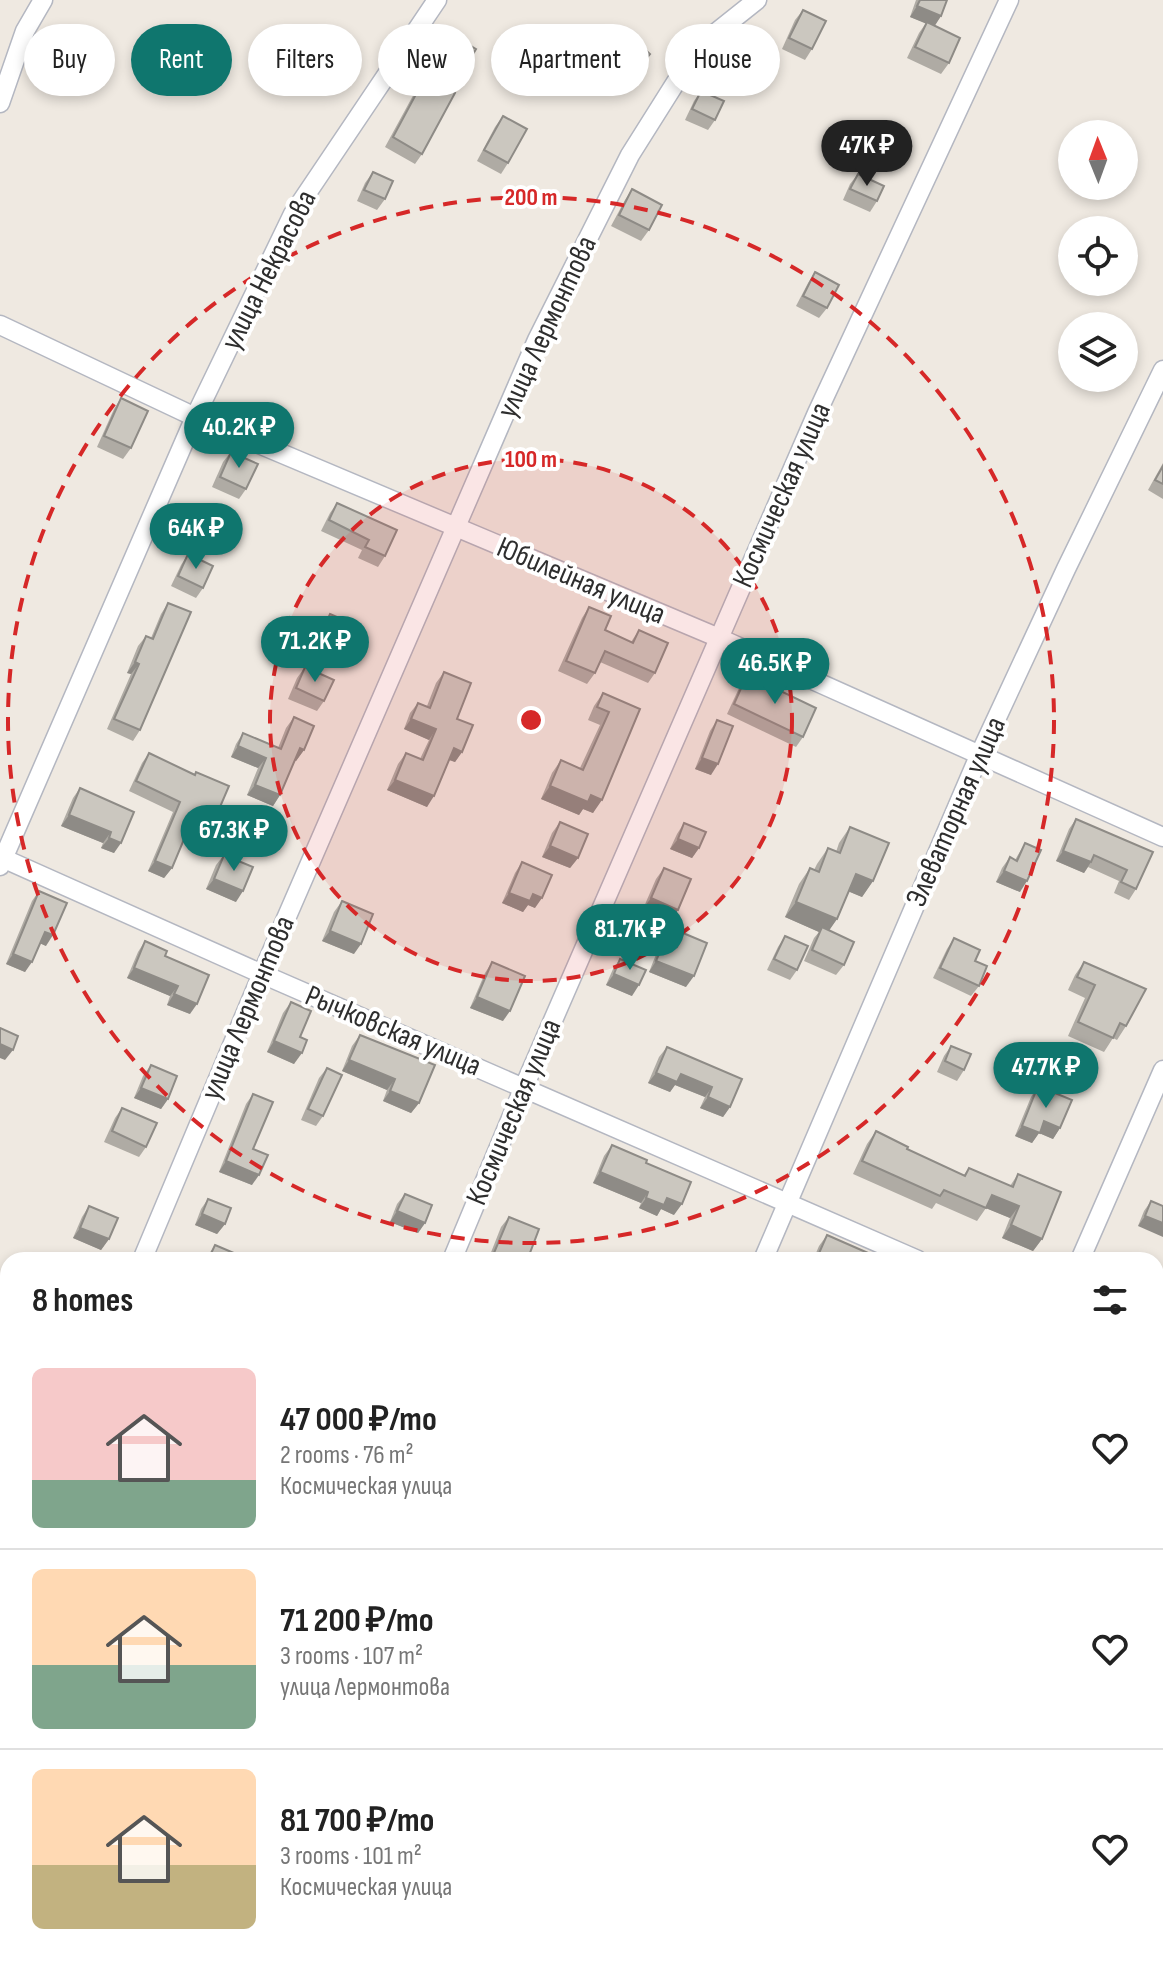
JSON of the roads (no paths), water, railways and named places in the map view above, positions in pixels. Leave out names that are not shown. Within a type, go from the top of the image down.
[{"type":"street","points":[[0,103],[25,31],[43,0]]},
{"type":"street","name":"улица Некрасова","points":[[1,861],[195,417],[293,214],[437,0]]},
{"type":"street","name":"улица Лермонтова","points":[[145,1252],[262,974],[537,340],[630,155],[698,47],[757,0]]},
{"type":"street","name":"Космическая улица","points":[[455,1252],[817,413],[1009,0]]},
{"type":"street","name":"Юбилейная улица","points":[[0,325],[195,417],[719,638],[1163,837]]},
{"type":"street","name":"Элеваторная улица","points":[[766,1252],[979,756],[1163,370]]},
{"type":"street","name":"Рычковская улица","points":[[1,861],[900,1252]]},
{"type":"street","points":[[1083,1252],[1163,1070]]}]
